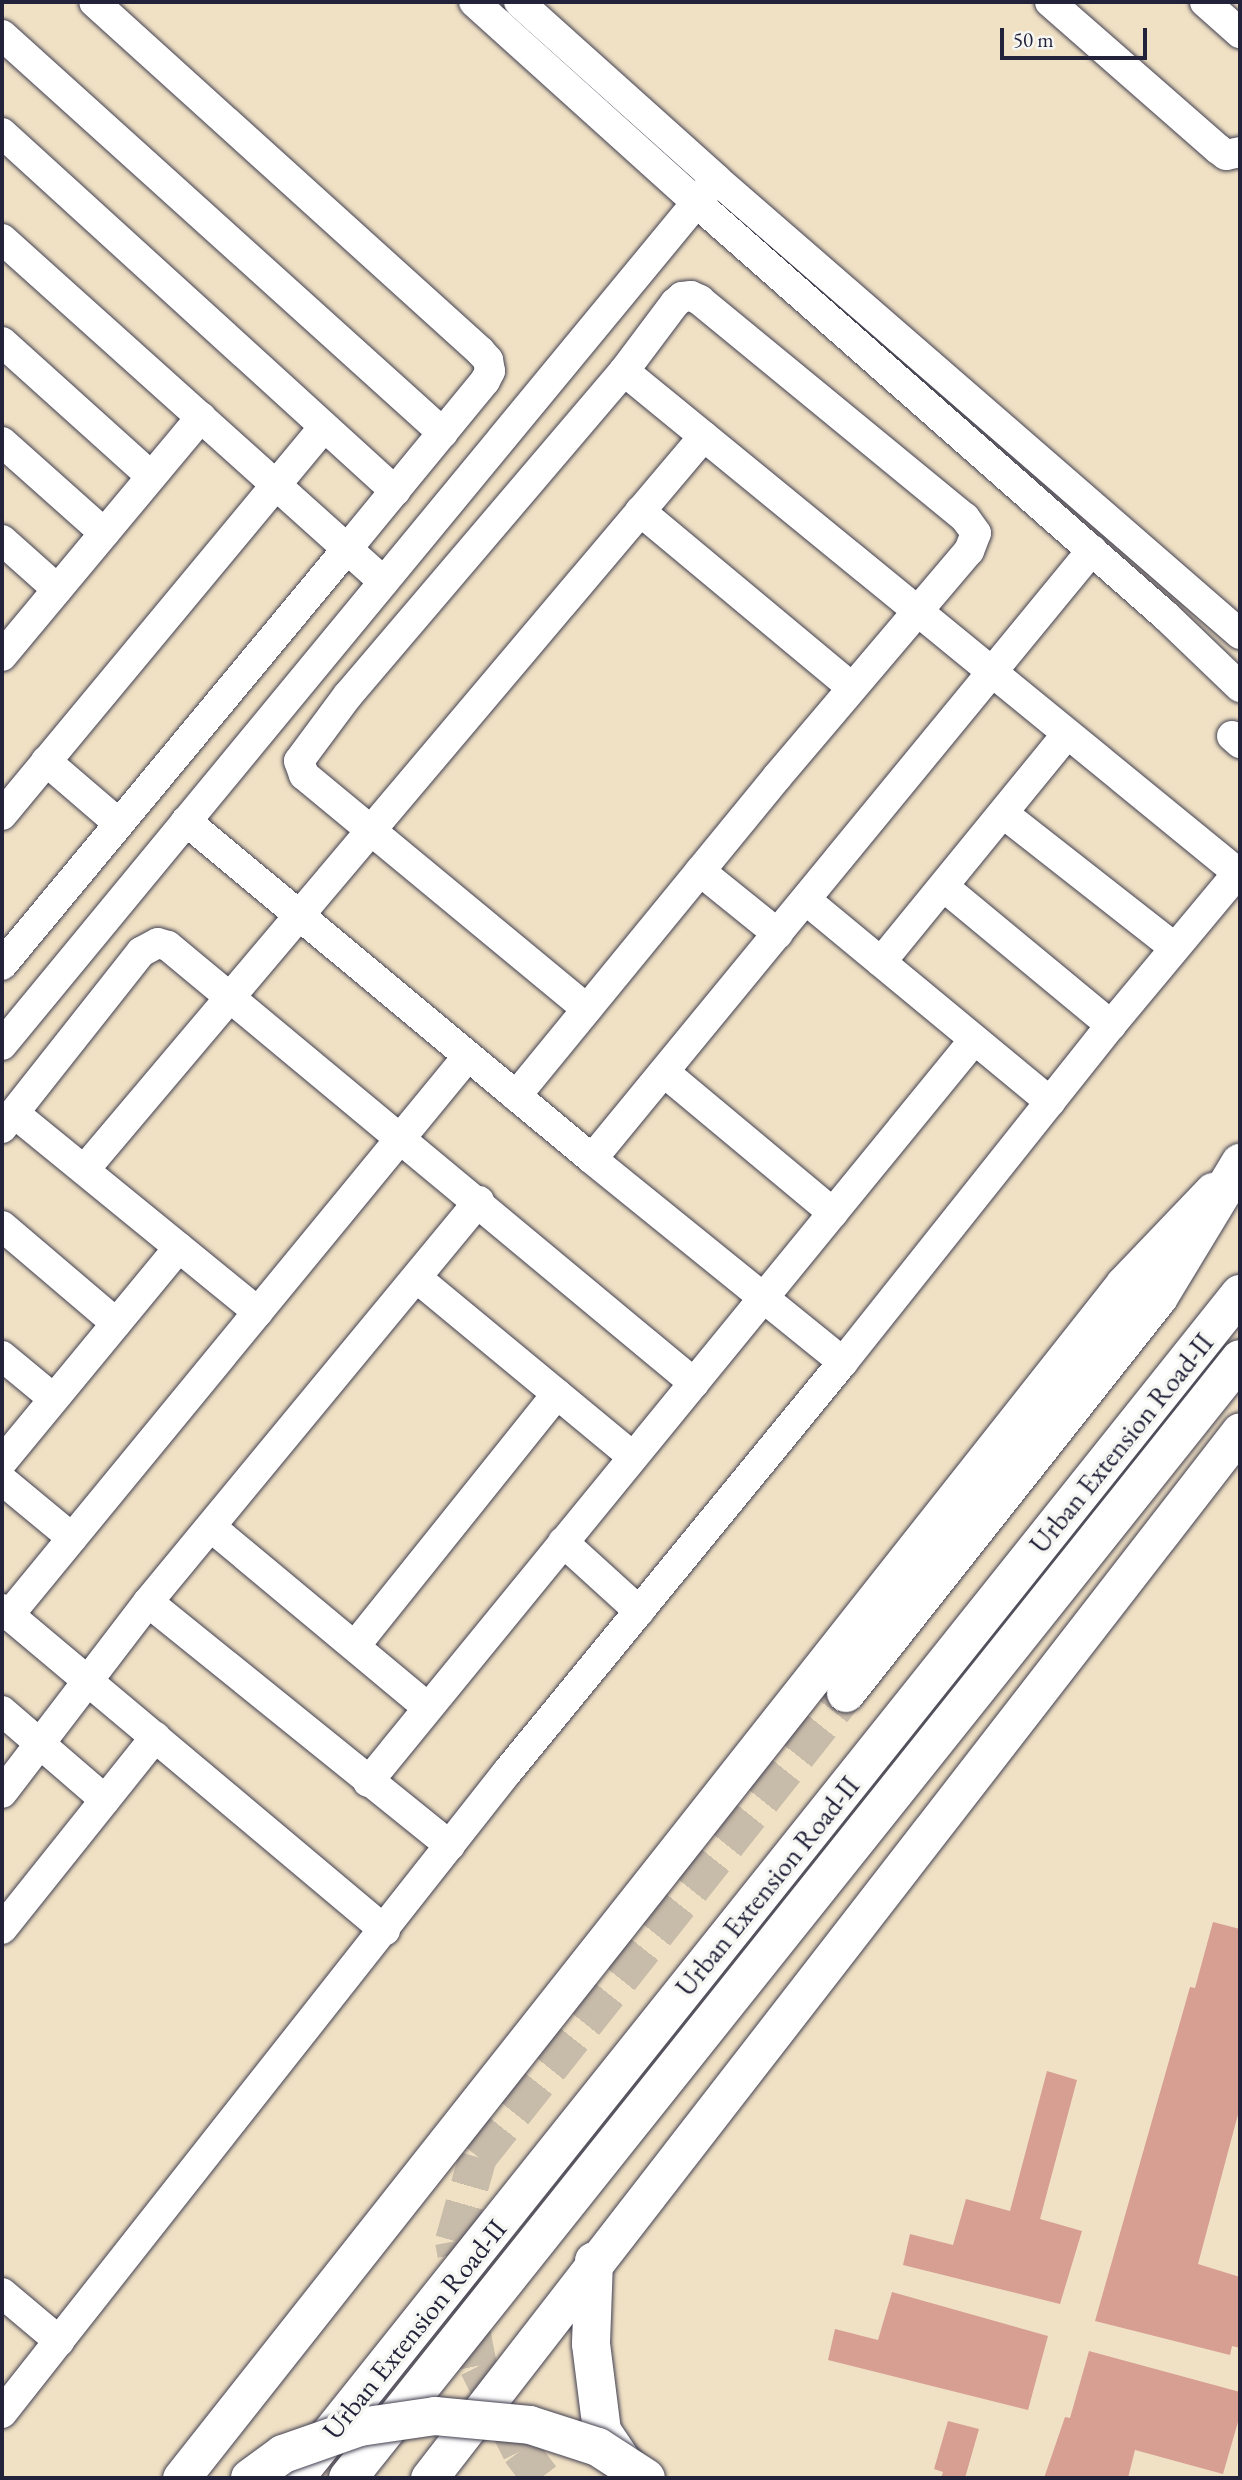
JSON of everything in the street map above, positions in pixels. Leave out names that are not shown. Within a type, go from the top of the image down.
[{"type":"highway","points":[[1159,1297],[1240,1163]]},
{"type":"highway","points":[[846,1693],[1159,1297],[1240,1205]]},
{"type":"highway","name":"Urban Extension Road-II","points":[[295,2478],[1240,1294]]},
{"type":"highway","name":"Urban Extension Road-II","points":[[348,2478],[1240,1359]]},
{"type":"highway","points":[[594,2261],[591,2344],[602,2431],[634,2478]]},
{"type":"highway","points":[[250,2478],[283,2454],[360,2427],[435,2416],[530,2425],[598,2447],[646,2478]]},
{"type":"main road","points":[[180,2478],[1124,1284],[1240,1163]]},
{"type":"main road","points":[[429,2478],[594,2261],[1240,1431]]},
{"type":"street","points":[[2,965],[443,433],[490,371],[488,360],[94,2]]},
{"type":"street","points":[[474,2],[697,203],[1092,550],[1240,687]]},
{"type":"street","points":[[519,2],[716,179],[1240,634]]},
{"type":"street","points":[[1050,2],[1218,149],[1226,155],[1240,152]]},
{"type":"street","points":[[1205,2],[1240,33]]},
{"type":"street","points":[[2,35],[443,433]]},
{"type":"street","points":[[2,133],[395,491]]},
{"type":"street","points":[[2,1045],[716,179]]},
{"type":"street","points":[[2,239],[384,582]]},
{"type":"street","points":[[516,1096],[851,687],[974,542],[974,526],[965,517],[700,300],[691,296],[682,297],[675,303],[624,371],[348,695],[299,761],[304,775],[587,1009]]},
{"type":"street","points":[[2,342],[151,476]]},
{"type":"street","points":[[4,2407],[450,1846],[1111,1025],[1239,871],[992,674],[624,371]]},
{"type":"street","points":[[4,647],[57,589],[201,417]]},
{"type":"street","points":[[2,815],[324,427]]},
{"type":"street","points":[[85,1169],[704,436]]},
{"type":"street","points":[[2,442],[104,533]]},
{"type":"street","points":[[640,511],[851,687]]},
{"type":"street","points":[[2,540],[57,589]]},
{"type":"street","points":[[592,1159],[1092,550]]},
{"type":"street","points":[[881,962],[1067,734]]},
{"type":"street","points":[[46,761],[118,823]]},
{"type":"street","points":[[1004,814],[1175,948]]},
{"type":"street","points":[[186,821],[592,1159],[842,1362]]},
{"type":"street","points":[[700,871],[778,934]]},
{"type":"street","points":[[944,887],[1111,1025]]},
{"type":"street","points":[[806,900],[1050,1102]]},
{"type":"street","points":[[258,1312],[85,1169],[8,1120],[149,946],[168,946],[479,1201],[694,1383]]},
{"type":"street","points":[[368,1782],[975,1040]]},
{"type":"street","points":[[385,1930],[5,1612],[72,1538],[468,1056]]},
{"type":"street","points":[[664,1072],[833,1213]]},
{"type":"street","points":[[2,1793],[148,1602],[418,1279],[479,1201]]},
{"type":"street","points":[[2,1226],[116,1323]]},
{"type":"street","points":[[2,1462],[179,1247]]},
{"type":"street","points":[[418,1279],[633,1457]]},
{"type":"street","points":[[2,1356],[54,1399]]},
{"type":"street","points":[[355,1646],[557,1394]]},
{"type":"street","points":[[2,1479],[72,1538]]},
{"type":"street","points":[[211,1527],[427,1707]]},
{"type":"street","points":[[563,1542],[639,1611]]},
{"type":"street","points":[[148,1602],[450,1846]]},
{"type":"street","points":[[2,1711],[105,1800]]},
{"type":"street","points":[[2,1929],[155,1737]]},
{"type":"street","points":[[2,2293],[59,2341]]},
{"type":"building","points":[[1213,1922],[1240,1929],[1240,2107],[1198,2264],[1240,2277],[1240,2348],[1232,2346],[1230,2355],[1095,2321],[1190,1987],[1195,1988]]},
{"type":"building","points":[[1047,2071],[1077,2080],[1040,2219],[1082,2231],[1060,2304],[903,2265],[910,2234],[953,2245],[966,2199],[1010,2211]]},
{"type":"building","points":[[892,2292],[1048,2336],[1028,2410],[828,2360],[835,2329],[878,2340]]},
{"type":"building","points":[[1089,2351],[1240,2392],[1240,2415],[1223,2474],[1135,2450],[1128,2478],[1044,2478],[1065,2417],[1070,2418]]},
{"type":"building","points":[[948,2421],[979,2429],[965,2478],[941,2478],[943,2472],[934,2469]]},
{"type":"tunnel","points":[[541,2478],[521,2451],[478,2366],[454,2241],[478,2157],[846,1693]]}]
